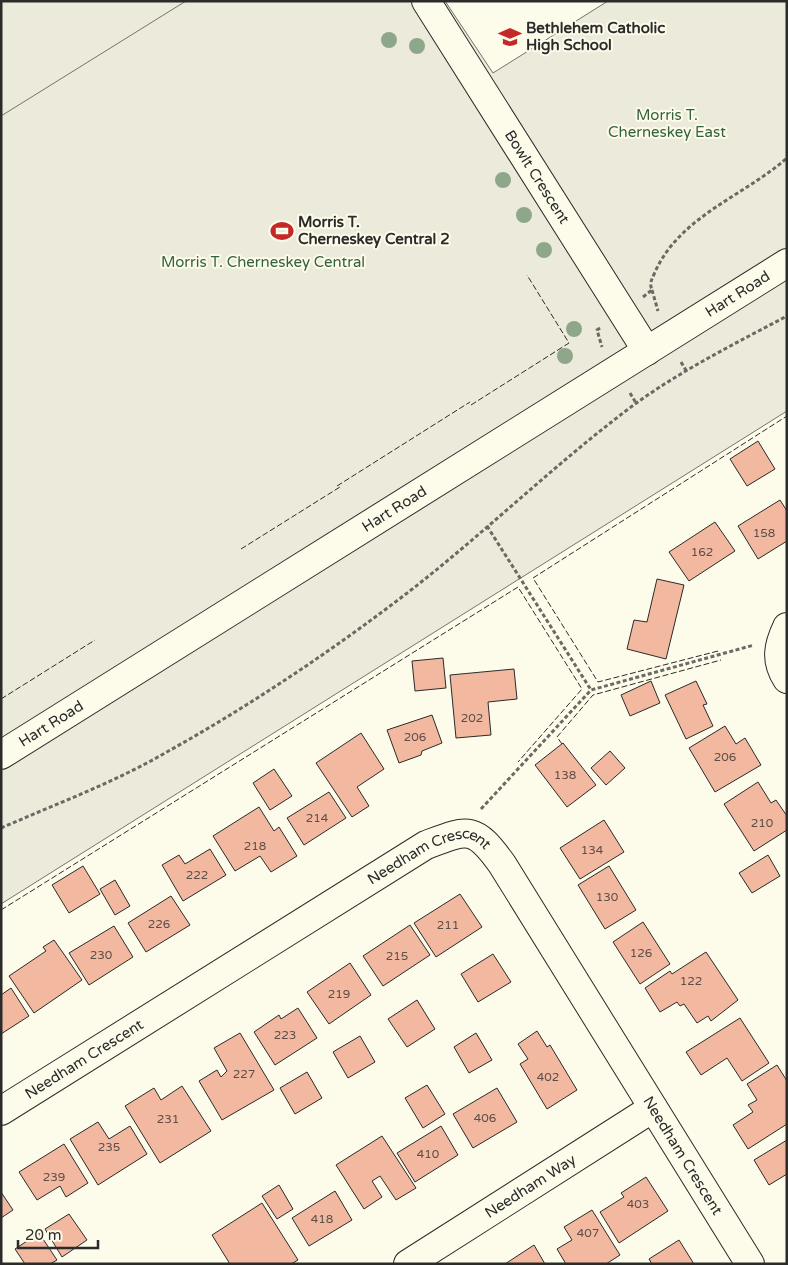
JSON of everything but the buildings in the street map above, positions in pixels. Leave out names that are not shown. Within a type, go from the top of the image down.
[{"type":"street","name":"Bowlt Crescent","points":[[426,1],[647,351]]},
{"type":"street","name":"Hart Road","points":[[1,755],[787,263]]},
{"type":"street","points":[[787,627],[778,649],[779,664],[787,679]]},
{"type":"street","name":"Needham Crescent","points":[[1,1110],[426,845],[460,832],[474,834],[488,844],[750,1264]]},
{"type":"street","name":"Needham Way","points":[[408,1264],[653,1108]]},
{"type":"path","points":[[622,311],[652,290],[651,282],[659,264],[691,226],[717,206],[752,185],[787,158]]},
{"type":"path","points":[[1,828],[99,786],[164,754],[325,654],[440,568],[487,526],[636,403],[727,348],[787,316]]},
{"type":"path","points":[[487,526],[592,690]]},
{"type":"path","points":[[499,790],[592,690],[721,653]]},
{"type":"green space","name":"Morris T. Cherneskey Central","points":[[1,1],[445,1],[493,73],[608,1],[787,1],[787,411],[1,904]]},
{"type":"shaded area","points":[[1,1],[186,1],[1,116]]},
{"type":"fence","points":[[471,405],[569,343],[527,275]]},
{"type":"fence","points":[[337,486],[470,402]]},
{"type":"fence","points":[[718,651],[598,682],[533,578],[787,416]]},
{"type":"fence","points":[[241,549],[340,487]]},
{"type":"fence","points":[[1,910],[518,587],[582,689],[518,762]]},
{"type":"fence","points":[[1,699],[95,640]]},
{"type":"fence","points":[[562,744],[557,737],[593,695],[721,660]]},
{"type":"place","name":"Bethlehem Catholic High School","points":[[510,37]]},
{"type":"place","name":"Morris T. Cherneskey Central 2","points":[[282,231]]},
{"type":"park label","name":"Morris T. Cherneskey East","points":[[667,124]]}]
